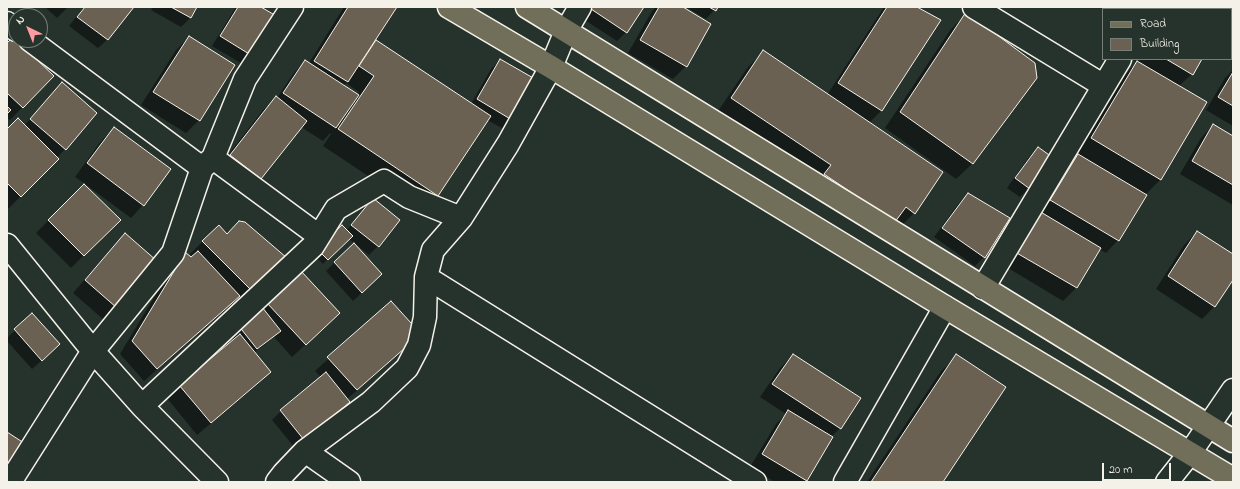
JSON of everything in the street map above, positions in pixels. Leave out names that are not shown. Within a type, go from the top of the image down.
[{"type":"main road","points":[[449,7],[551,67],[945,307],[1233,479]]},
{"type":"main road","points":[[527,7],[1233,441]]},
{"type":"street","points":[[277,482],[305,451],[371,402],[407,368],[419,345],[425,317],[426,277],[433,250],[460,218],[508,144],[551,67],[566,31],[580,7]]},
{"type":"street","points":[[974,7],[1104,86]]},
{"type":"street","points":[[10,482],[93,351],[173,253],[207,163],[245,79],[284,10]]},
{"type":"street","points":[[42,48],[207,163],[319,236]]},
{"type":"street","points":[[983,288],[1119,60]]},
{"type":"street","points":[[142,406],[312,246],[336,209],[384,181],[409,197],[460,218]]},
{"type":"street","points":[[7,245],[93,351],[142,406],[218,482]]},
{"type":"street","points":[[426,277],[755,482]]},
{"type":"street","points":[[845,482],[945,307]]},
{"type":"street","points":[[1167,482],[1190,453],[1233,390]]},
{"type":"street","points":[[305,451],[349,482]]},
{"type":"building","points":[[85,7],[134,7],[108,40],[77,17]]},
{"type":"building","points":[[171,7],[197,7],[191,18]]},
{"type":"building","points":[[238,7],[261,7],[278,17],[254,57],[220,36]]},
{"type":"building","points":[[348,7],[397,7],[348,82],[314,61]]},
{"type":"building","points":[[592,7],[644,7],[627,33],[591,9]]},
{"type":"building","points":[[659,7],[683,7],[711,24],[687,67],[640,40]]},
{"type":"building","points":[[709,7],[718,7],[716,11]]},
{"type":"building","points":[[887,7],[917,7],[941,20],[882,111],[838,83]]},
{"type":"building","points":[[966,12],[1035,63],[1037,78],[973,164],[900,112]]},
{"type":"building","points":[[189,36],[235,65],[200,121],[153,92]]},
{"type":"building","points":[[376,40],[491,116],[438,196],[338,129],[374,76],[359,66]]},
{"type":"building","points":[[8,42],[8,48],[25,48],[54,76],[23,108],[7,93]]},
{"type":"building","points":[[763,50],[943,172],[915,214],[906,207],[895,222],[824,174],[831,165],[731,98]]},
{"type":"building","points":[[500,59],[535,79],[512,120],[477,99]]},
{"type":"building","points":[[305,60],[359,95],[336,128],[283,93]]},
{"type":"building","points":[[1168,60],[1201,60],[1193,75]]},
{"type":"building","points":[[1137,61],[1207,102],[1161,180],[1091,138]]},
{"type":"building","points":[[1233,72],[1233,106],[1218,97]]},
{"type":"building","points":[[62,82],[97,113],[66,150],[30,119]]},
{"type":"building","points":[[276,96],[307,121],[261,179],[230,155]]},
{"type":"building","points":[[7,106],[11,110],[7,114]]},
{"type":"building","points":[[18,118],[59,159],[21,197],[7,183],[7,129]]},
{"type":"building","points":[[1213,124],[1233,136],[1233,185],[1192,161]]},
{"type":"building","points":[[114,127],[171,169],[144,206],[87,163]]},
{"type":"building","points":[[1038,147],[1052,157],[1030,189],[1015,178]]},
{"type":"building","points":[[1078,154],[1147,195],[1119,241],[1050,200]]},
{"type":"building","points":[[84,184],[121,220],[84,256],[48,220]]},
{"type":"building","points":[[968,193],[1010,218],[985,258],[942,228]]},
{"type":"building","points":[[373,198],[400,220],[379,247],[351,225]]},
{"type":"building","points":[[1039,211],[1101,248],[1077,288],[1015,252]]},
{"type":"building","points":[[239,221],[245,222],[287,258],[251,290],[202,241],[219,225],[227,234]]},
{"type":"building","points":[[342,225],[353,236],[328,260],[317,249]]},
{"type":"building","points":[[1197,231],[1233,254],[1233,280],[1215,307],[1168,276]]},
{"type":"building","points":[[125,233],[157,261],[117,308],[85,280]]},
{"type":"building","points":[[354,243],[382,274],[362,293],[334,262]]},
{"type":"building","points":[[198,251],[240,296],[157,369],[132,341],[176,268],[172,265],[185,252],[191,257]]},
{"type":"building","points":[[301,271],[340,313],[306,345],[267,303]]},
{"type":"building","points":[[391,301],[421,334],[357,390],[327,357]]},
{"type":"building","points":[[262,307],[281,331],[257,349],[238,325]]},
{"type":"building","points":[[32,313],[60,344],[42,361],[14,329]]},
{"type":"building","points":[[240,334],[271,372],[211,423],[179,385]]},
{"type":"building","points":[[793,354],[861,398],[841,429],[772,384]]},
{"type":"building","points":[[956,354],[1006,387],[943,482],[871,482]]},
{"type":"building","points":[[326,372],[350,402],[304,440],[280,410]]},
{"type":"building","points":[[788,410],[833,437],[807,481],[762,454]]},
{"type":"building","points":[[7,432],[24,443],[7,470]]}]
